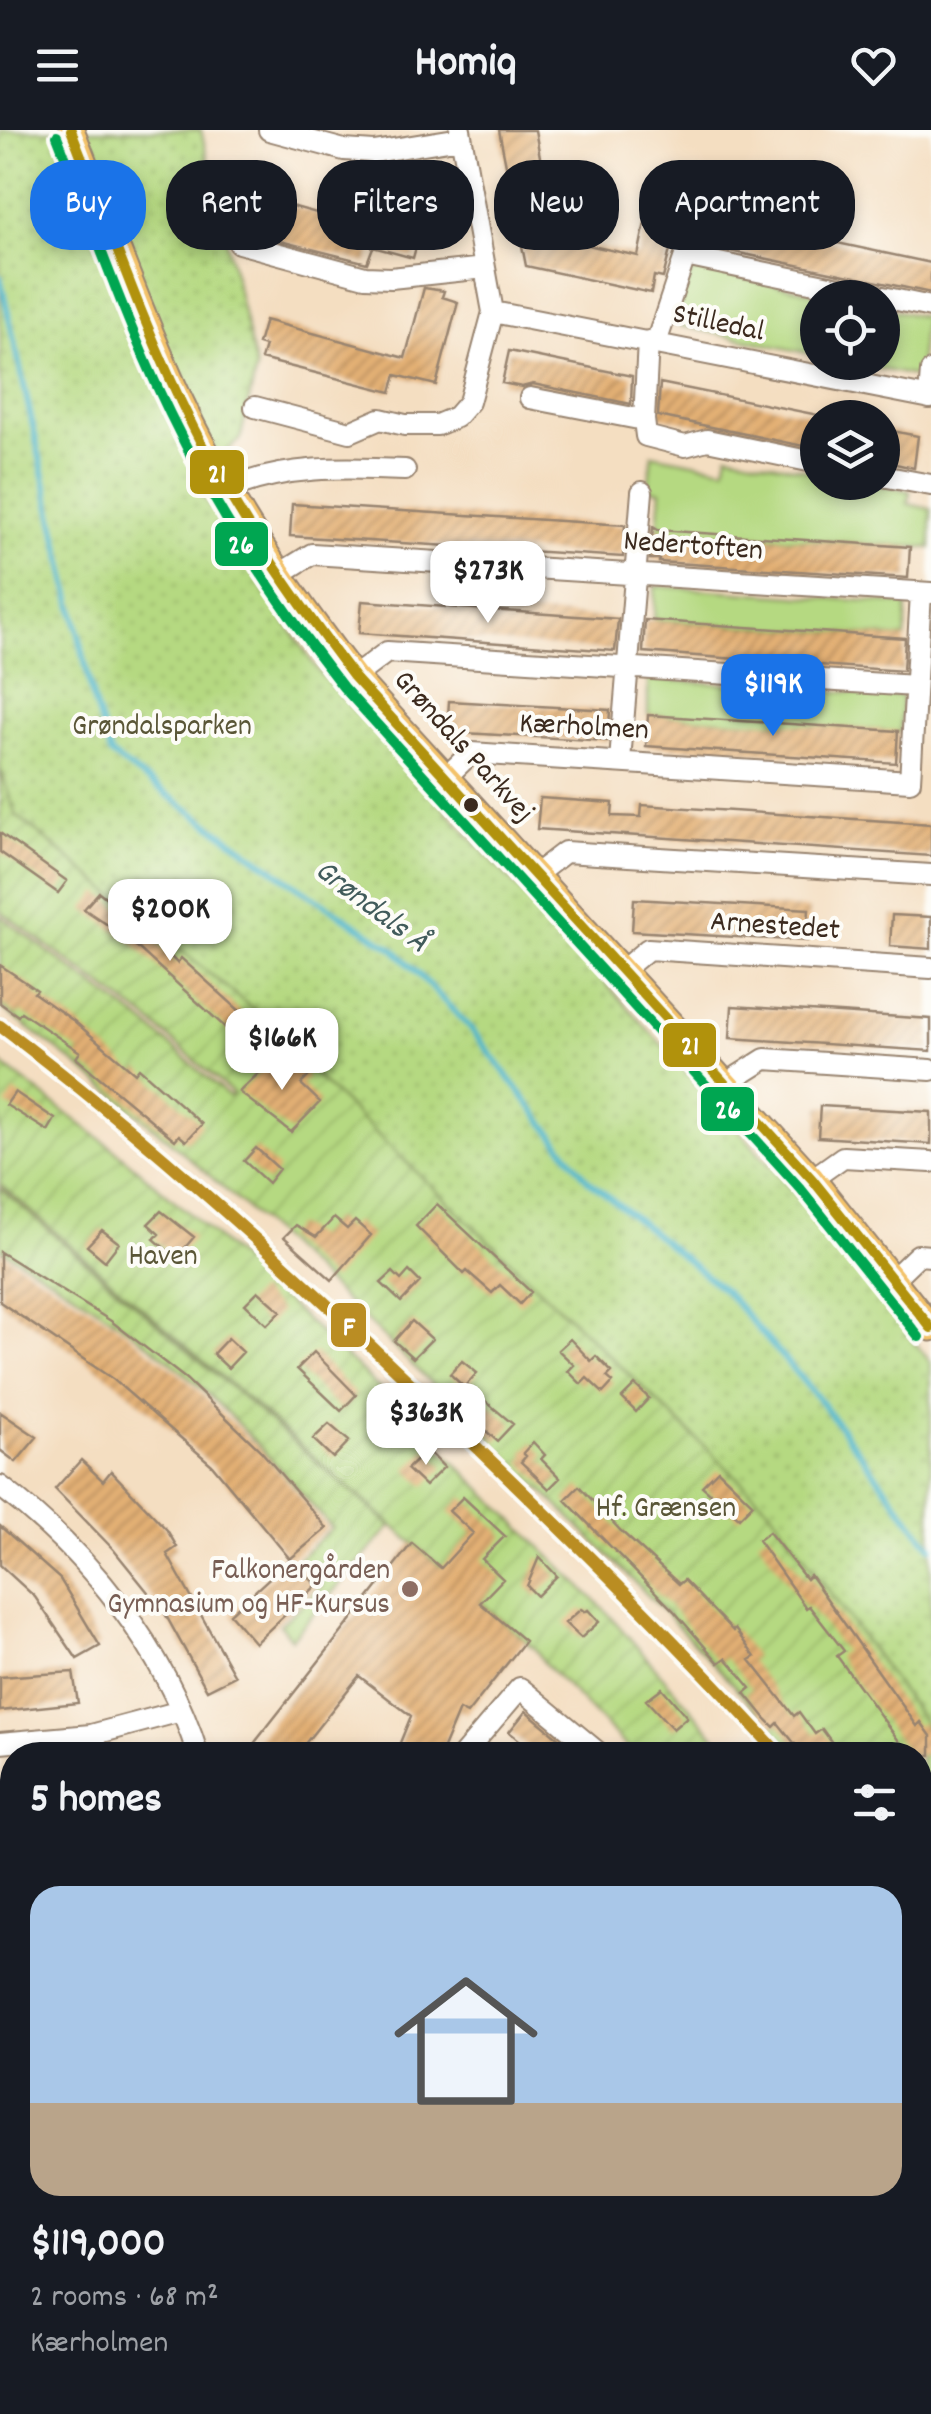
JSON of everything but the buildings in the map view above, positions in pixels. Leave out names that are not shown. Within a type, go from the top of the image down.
[{"type":"main road","name":"Grøndals Parkvej","points":[[71,130],[176,392],[226,490],[278,575],[354,677],[812,1179],[931,1328]]},
{"type":"street","points":[[255,407],[350,432],[380,419],[405,426],[437,425],[456,416],[469,402],[493,312],[460,134],[374,152],[344,150],[269,130]]},
{"type":"street","points":[[264,250],[365,277],[485,268]]},
{"type":"street","points":[[800,459],[707,440],[685,446],[646,436],[644,420],[652,342],[684,256],[931,307]]},
{"type":"street","name":"Stilledal","points":[[493,312],[930,398]]},
{"type":"street","points":[[930,398],[931,371]]},
{"type":"street","points":[[530,398],[644,420]]},
{"type":"street","points":[[226,490],[254,478],[334,466],[406,470]]},
{"type":"street","points":[[900,479],[931,485]]},
{"type":"street","points":[[620,761],[642,492]]},
{"type":"street","name":"Nedertoften","points":[[278,575],[312,554],[926,593]]},
{"type":"street","points":[[354,677],[387,652],[915,686],[926,593]]},
{"type":"street","name":"Kærholmen","points":[[445,778],[471,753],[910,781],[915,686]]},
{"type":"street","points":[[534,876],[565,852],[931,875]]},
{"type":"street","name":"Arnestedet","points":[[623,970],[648,949],[931,968]]},
{"type":"street","points":[[727,1084],[765,1059],[931,1070]]},
{"type":"street","points":[[812,1179],[843,1157],[931,1162]]},
{"type":"street","points":[[894,1278],[918,1254],[931,1256]]},
{"type":"street","points":[[0,1486],[73,1549],[109,1592],[137,1631],[181,1711],[193,1742]]},
{"type":"street","points":[[475,1742],[520,1688],[585,1742]]},
{"type":"street","points":[[11,1742],[90,1735],[181,1711]]},
{"type":"green space","name":"Grøndalsparken","points":[[0,130],[201,130],[208,160],[166,160],[166,250],[229,250],[256,369],[240,440],[192,479],[318,671],[699,1085],[828,1231],[931,1363],[931,1732],[769,1508],[299,1060],[293,1042],[16,815],[0,769]]},
{"type":"green space","points":[[693,267],[800,290],[800,351],[672,324]]},
{"type":"green space","points":[[900,312],[924,317],[918,377],[900,373]]},
{"type":"green space","points":[[652,454],[725,468],[728,454],[800,469],[800,500],[900,500],[900,489],[910,491],[908,504],[931,509],[931,548],[661,530],[661,491],[648,489]]},
{"type":"green space","points":[[655,586],[907,604],[905,638],[654,620]]},
{"type":"green space","points":[[648,679],[902,696],[900,732],[648,715]]},
{"type":"green space","name":"Hf. Grænsen","points":[[0,769],[16,815],[293,1042],[299,1060],[769,1508],[931,1732],[931,1742],[784,1742],[633,1580],[295,1253],[123,1102],[0,1007],[0,916],[145,1023],[229,1097],[233,1094],[149,1020],[0,911]]},
{"type":"green space","name":"Haven","points":[[0,1063],[115,1150],[355,1365],[606,1611],[720,1742],[622,1742],[544,1663],[537,1651],[0,1184]]},
{"type":"green space","points":[[0,1188],[391,1526],[291,1639],[280,1625],[322,1586],[298,1559],[332,1528],[252,1439],[178,1368],[105,1313],[0,1249]]},
{"type":"waterway","name":"Grøndals Å","points":[[0,277],[94,703],[111,755],[395,950],[472,1030],[588,1180],[726,1292],[817,1397],[931,1547]]},
{"type":"transit line","name":"21","points":[[71,130],[144,317],[193,427],[247,524],[310,617],[354,677],[812,1179],[931,1328]]},
{"type":"transit line","name":"26","points":[[57,136],[164,401],[217,503],[298,628],[343,687],[801,1189],[919,1337]]},
{"type":"transit line","name":"F","points":[[0,1026],[168,1162],[328,1306],[610,1577],[768,1742]]},
{"type":"place","name":"Falkonergården Gymnasium og HF-Kursus","points":[[410,1589]]}]
